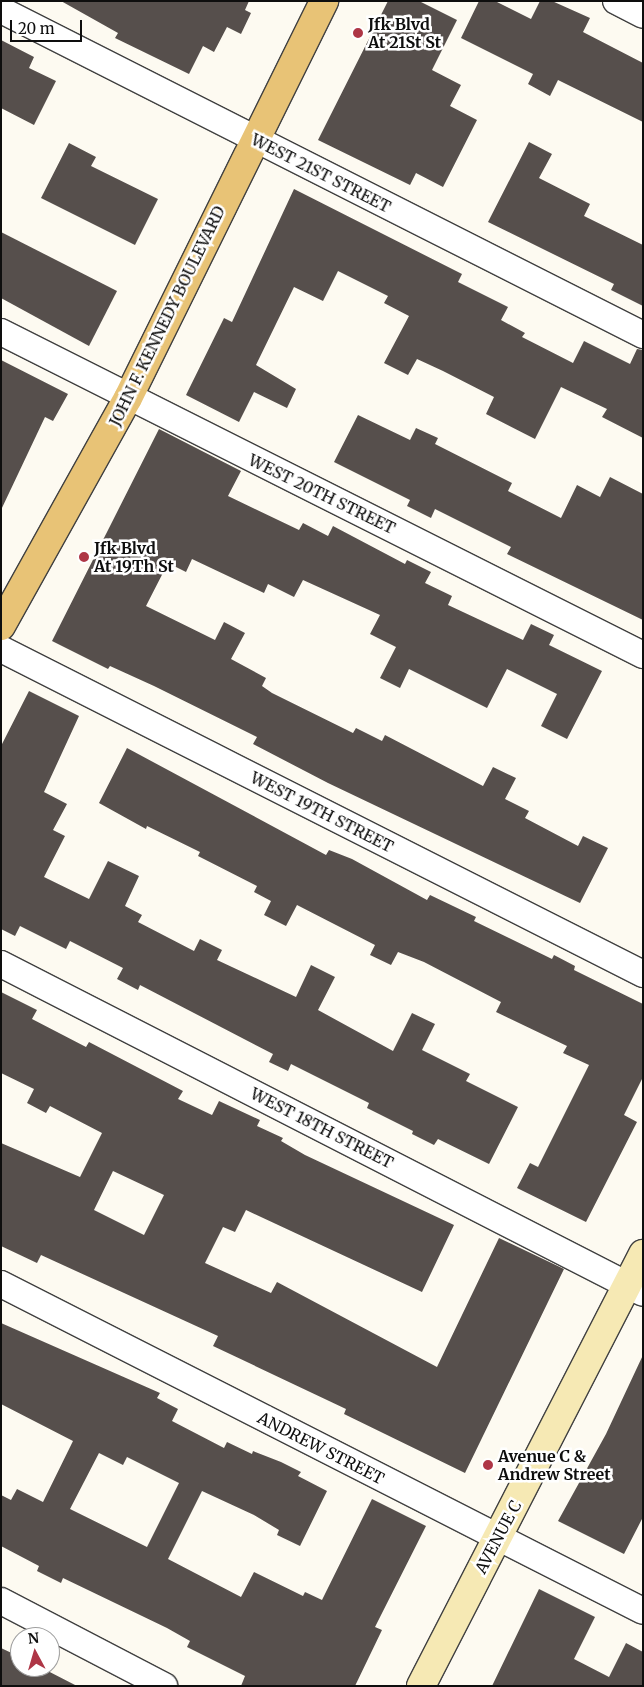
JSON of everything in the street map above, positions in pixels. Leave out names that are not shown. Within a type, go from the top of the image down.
[{"type":"main road","name":"JOHN F. KENNEDY BOULEVARD","points":[[1,626],[128,398],[254,139],[324,1]]},
{"type":"main road","name":"AVENUE C","points":[[421,1686],[497,1539],[635,1289],[643,1254]]},
{"type":"street","points":[[616,1],[643,15]]},
{"type":"street","name":"WEST 21ST STREET","points":[[1,10],[643,334]]},
{"type":"street","name":"WEST 20TH STREET","points":[[1,332],[128,398],[643,655]]},
{"type":"street","name":"WEST 19TH STREET","points":[[1,649],[643,974]]},
{"type":"street","name":"WEST 18TH STREET","points":[[1,964],[635,1289]]},
{"type":"street","name":"ANDREW STREET","points":[[1,1284],[497,1539],[643,1611]]},
{"type":"street","points":[[1,1601],[164,1686]]},
{"type":"building","points":[[61,1],[249,1],[245,10],[251,13],[241,34],[227,27],[214,52],[203,46],[189,74],[115,38],[118,33]]},
{"type":"building","points":[[388,1],[419,1],[457,20],[432,70],[461,85],[450,106],[477,120],[443,187],[416,173],[410,185],[318,140]]},
{"type":"building","points":[[479,1],[495,1],[531,19],[540,1],[552,1],[590,18],[583,32],[643,63],[643,122],[558,80],[550,96],[528,84],[533,74],[461,38]]},
{"type":"building","points":[[1,40],[34,57],[29,68],[56,81],[34,125],[1,108]]},
{"type":"building","points":[[529,142],[552,154],[539,178],[590,204],[584,216],[643,245],[643,306],[611,290],[614,284],[488,222]]},
{"type":"building","points":[[69,143],[96,157],[91,166],[158,199],[135,245],[41,198]]},
{"type":"building","points":[[294,189],[462,274],[458,282],[508,307],[501,320],[525,333],[522,337],[573,363],[584,341],[630,364],[637,349],[643,350],[643,438],[602,417],[607,409],[561,387],[535,439],[486,414],[494,397],[443,371],[417,359],[408,375],[384,363],[409,316],[384,303],[388,296],[338,271],[323,301],[294,287],[256,365],[296,389],[287,408],[254,392],[239,422],[186,395],[224,318],[232,322]]},
{"type":"building","points":[[1,232],[117,291],[89,346],[1,298]]},
{"type":"building","points":[[1,360],[68,394],[53,421],[45,417],[1,510]]},
{"type":"building","points":[[358,415],[410,440],[416,428],[438,438],[435,444],[512,483],[508,491],[561,518],[577,485],[600,497],[610,477],[643,494],[643,620],[507,554],[511,547],[435,509],[431,518],[407,506],[410,500],[334,462]]},
{"type":"building","points":[[159,429],[241,471],[228,496],[299,530],[303,523],[328,536],[333,526],[405,564],[407,560],[431,572],[425,583],[452,596],[448,605],[523,640],[531,624],[554,635],[549,645],[602,671],[567,739],[541,726],[557,694],[507,669],[487,708],[409,669],[400,688],[380,678],[396,647],[370,634],[380,615],[303,580],[294,597],[268,584],[264,593],[192,559],[186,572],[168,563],[146,606],[215,640],[224,622],[245,633],[231,659],[266,678],[262,686],[272,693],[353,733],[356,728],[382,741],[385,735],[483,786],[493,767],[516,778],[505,799],[529,811],[525,818],[578,846],[583,836],[608,848],[580,903],[328,783],[253,744],[257,737],[154,686],[110,666],[108,669],[52,641]]},
{"type":"building","points":[[29,691],[79,716],[44,792],[67,804],[53,830],[65,836],[44,877],[89,899],[108,861],[139,876],[125,906],[142,915],[138,922],[194,951],[200,939],[222,950],[217,960],[296,997],[311,965],[335,977],[318,1010],[393,1051],[412,1013],[435,1024],[422,1050],[470,1074],[466,1081],[518,1107],[489,1164],[438,1139],[434,1145],[412,1134],[413,1131],[367,1108],[369,1103],[291,1064],[288,1071],[269,1062],[273,1054],[140,985],[138,990],[117,979],[123,968],[70,941],[66,949],[20,926],[15,936],[1,929],[1,746]]},
{"type":"building","points":[[127,748],[326,855],[329,850],[352,859],[427,900],[430,895],[476,917],[474,921],[552,959],[554,955],[575,966],[574,970],[643,1004],[643,1077],[624,1115],[637,1122],[586,1222],[517,1188],[530,1163],[538,1167],[589,1065],[563,1053],[567,1046],[496,1012],[501,1002],[424,962],[398,952],[391,965],[370,955],[375,945],[297,905],[286,926],[264,915],[271,901],[254,892],[257,886],[198,856],[200,852],[147,826],[146,829],[99,803]]},
{"type":"building","points":[[1,992],[37,1010],[32,1019],[86,1047],[89,1042],[183,1091],[178,1099],[212,1115],[219,1101],[260,1120],[257,1126],[283,1138],[281,1141],[305,1155],[454,1225],[422,1292],[246,1210],[235,1232],[223,1227],[205,1263],[271,1293],[277,1282],[437,1367],[499,1238],[564,1269],[465,1473],[344,1414],[346,1409],[213,1346],[218,1336],[41,1255],[37,1263],[1,1246],[1,1143],[80,1177],[102,1133],[50,1106],[46,1113],[27,1103],[34,1089],[1,1073]],"holes":[[[113,1171],[164,1195],[144,1235],[94,1210]]]},
{"type":"building","points":[[1,1323],[160,1393],[157,1398],[178,1409],[172,1421],[224,1448],[227,1442],[252,1454],[253,1451],[281,1462],[301,1472],[298,1476],[327,1491],[300,1546],[277,1535],[279,1530],[254,1515],[202,1491],[168,1559],[241,1597],[254,1572],[303,1596],[305,1592],[322,1600],[372,1499],[426,1526],[375,1627],[382,1630],[355,1686],[241,1686],[245,1676],[187,1647],[190,1641],[63,1578],[61,1583],[37,1571],[39,1566],[1,1546],[1,1495],[11,1500],[17,1489],[43,1502],[73,1441],[1,1404]],"holes":[[[99,1453],[123,1465],[127,1457],[179,1483],[147,1547],[70,1509]]]},
{"type":"building","points":[[643,1355],[643,1517],[624,1554],[558,1521],[606,1434]]},
{"type":"building","points":[[539,1589],[595,1617],[574,1659],[609,1677],[626,1643],[643,1652],[643,1686],[492,1686]]},
{"type":"building","points":[[1,1648],[10,1652],[10,1677],[59,1677],[77,1686],[1,1686]]},
{"type":"place","name":"Jfk Blvd At 21St St","points":[[358,33]]},
{"type":"place","name":"Jfk Blvd At 19Th St","points":[[84,557]]},
{"type":"place","name":"Avenue C & Andrew Street","points":[[488,1465]]}]
